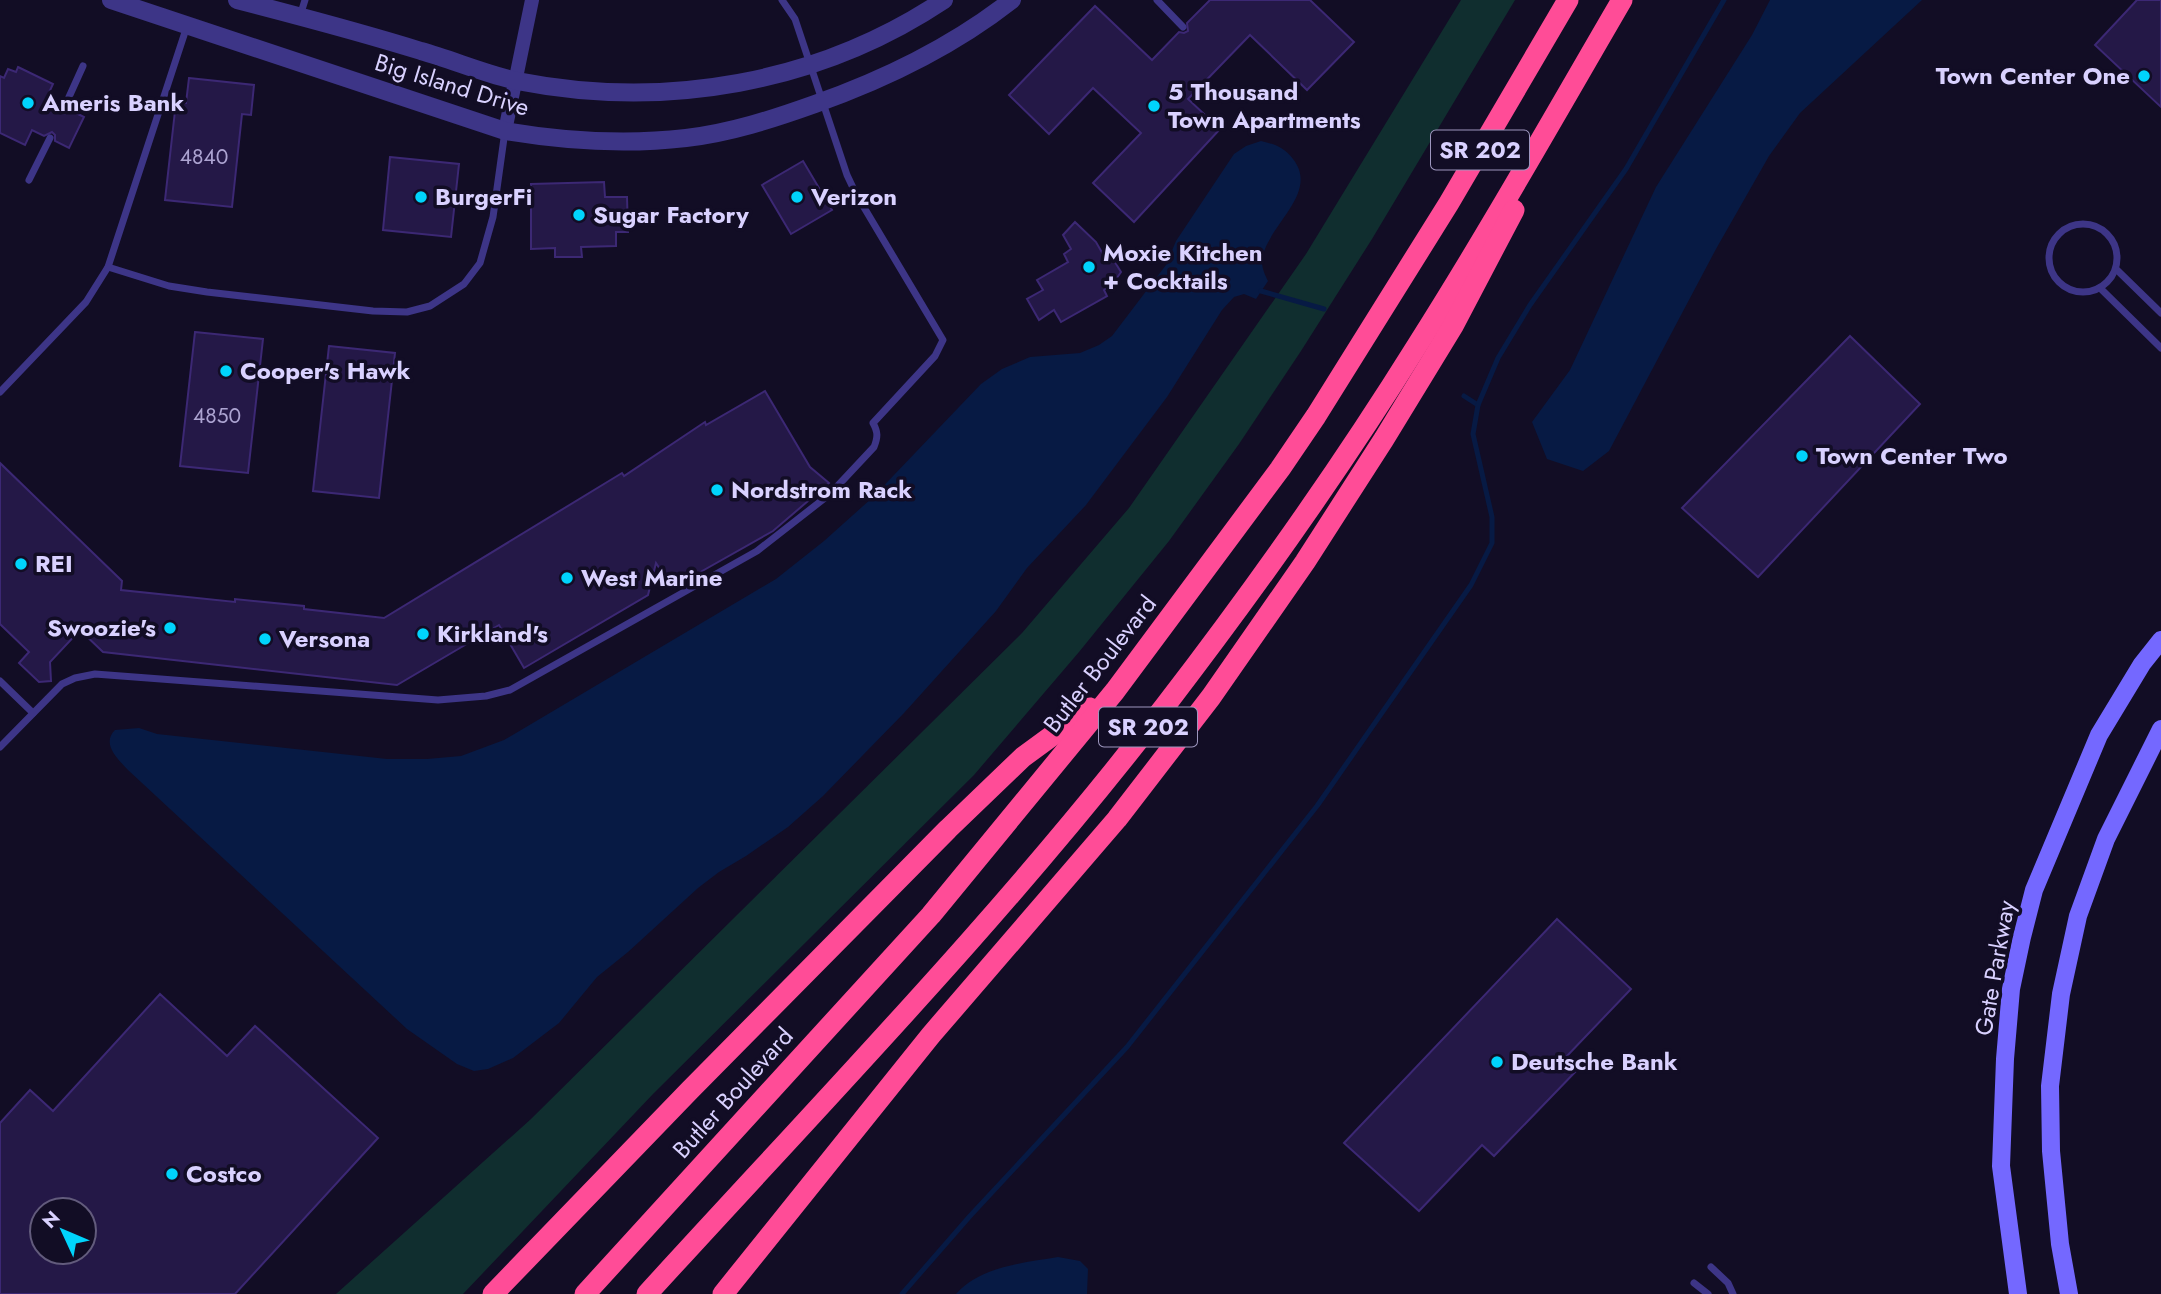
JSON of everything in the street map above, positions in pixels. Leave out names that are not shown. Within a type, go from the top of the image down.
[{"type":"highway","name":"Butler Boulevard","points":[[585,1294],[931,915],[1115,691],[1280,469],[1449,203],[1569,0]]},
{"type":"highway","name":"SR 202","points":[[647,1294],[1006,899],[1165,706],[1309,510],[1387,393],[1622,0]]},
{"type":"highway","points":[[723,1294],[931,1035],[1117,819],[1266,620],[1453,326],[1521,195],[1566,96]]},
{"type":"highway","points":[[493,1294],[825,952],[967,811],[1023,757],[1115,691]]},
{"type":"main road","name":"Gate Parkway","points":[[2018,1294],[2001,1166],[2005,1050],[2011,989],[2022,937],[2034,890],[2099,735],[2142,664],[2161,640]]},
{"type":"main road","points":[[2069,1294],[2060,1244],[2051,1151],[2050,1086],[2061,994],[2078,916],[2106,839],[2161,729]]},
{"type":"street","name":"Big Island Drive","points":[[111,0],[505,131],[556,139],[640,141],[686,138],[772,120],[878,81],[926,57],[991,17],[1012,0]]},
{"type":"street","name":"Big Island Drive","points":[[237,0],[303,8],[514,80],[583,92],[649,93],[735,85],[810,64],[874,38],[944,0]]},
{"type":"street","points":[[505,131],[532,0]]},
{"type":"lane","points":[[0,747],[62,684],[95,674],[438,700],[486,696],[510,690],[757,551],[830,494],[874,447],[878,439],[873,423],[935,356],[943,340],[856,194],[795,19],[782,0]]},
{"type":"lane","points":[[1157,0],[1183,27]]},
{"type":"lane","points":[[0,392],[86,302],[108,267],[187,26]]},
{"type":"lane","points":[[64,108],[83,66]]},
{"type":"lane","points":[[108,267],[169,286],[207,292],[373,311],[407,312],[430,306],[464,284],[480,263],[493,218],[505,131]]},
{"type":"lane","points":[[29,180],[50,138]]},
{"type":"lane","points":[[2079,225],[2091,225],[2101,229],[2115,246],[2116,269],[2107,283],[2100,288],[2091,292],[2070,290],[2054,276],[2049,254],[2059,234],[2079,225]]},
{"type":"lane","points":[[2116,269],[2161,313]]},
{"type":"lane","points":[[2100,288],[2161,348]]},
{"type":"lane","points":[[0,681],[33,713]]},
{"type":"lane","points":[[1711,1267],[1728,1283],[1733,1294]]},
{"type":"lane","points":[[1694,1283],[1708,1294]]},
{"type":"green space","points":[[1461,0],[1515,0],[1372,239],[1239,444],[1169,541],[974,775],[653,1094],[463,1294],[336,1294],[531,1119],[1022,633],[1129,508],[1306,254]]},
{"type":"water","points":[[1770,0],[1922,0],[1800,113],[1769,156],[1716,249],[1609,451],[1583,471],[1547,459],[1532,422],[1570,370],[1656,187],[1752,35]]},
{"type":"water","points":[[1261,141],[1270,143],[1290,155],[1300,171],[1300,183],[1291,207],[1263,255],[1262,265],[1268,281],[1256,299],[1244,294],[1234,297],[1222,310],[1167,397],[1086,505],[1027,568],[996,611],[904,713],[823,796],[788,827],[698,888],[597,977],[559,1023],[513,1058],[488,1069],[474,1071],[457,1064],[407,1029],[128,770],[112,751],[110,741],[115,730],[139,728],[157,734],[387,759],[461,756],[504,740],[776,579],[872,498],[981,384],[1002,369],[1030,357],[1080,353],[1112,336],[1166,265],[1176,241],[1234,154]]},
{"type":"water","points":[[1058,1257],[1080,1261],[1088,1269],[1087,1294],[956,1294],[978,1277],[1003,1267]]},
{"type":"building","name":"5 Thousand Town Apartments","points":[[1210,0],[1310,0],[1354,42],[1307,90],[1250,35],[1188,99],[1220,129],[1134,222],[1093,183],[1141,133],[1093,88],[1049,134],[1009,95],[1095,6],[1152,60],[1179,32],[1188,31],[1187,23]]},
{"type":"building","name":"Town Center One","points":[[2137,0],[2161,0],[2161,107],[2095,45]]},
{"type":"building","name":"Ameris Bank","points":[[18,67],[53,84],[46,99],[59,105],[61,113],[65,114],[70,110],[84,117],[69,148],[55,141],[52,132],[44,136],[32,130],[25,145],[0,133],[0,76],[4,78],[8,69],[16,72]]},
{"type":"building","points":[[189,78],[254,85],[251,115],[242,114],[232,207],[165,200],[176,102],[186,103]]},
{"type":"building","name":"BurgerFi","points":[[390,157],[459,164],[451,237],[383,230]]},
{"type":"building","name":"Verizon","points":[[803,161],[832,210],[791,234],[762,185]]},
{"type":"building","name":"Sugar Factory","points":[[604,182],[605,197],[627,197],[628,232],[616,232],[616,246],[581,247],[582,257],[555,257],[555,248],[531,249],[531,184]]},
{"type":"building","name":"Moxie Kitchen + Cocktails","points":[[1075,222],[1096,242],[1104,256],[1108,254],[1113,259],[1121,272],[1112,285],[1104,290],[1107,296],[1061,322],[1054,310],[1039,320],[1027,299],[1043,290],[1037,280],[1068,262],[1064,254],[1071,249],[1063,235]]},
{"type":"building","points":[[195,332],[263,339],[248,473],[180,466]]},
{"type":"building","name":"Town Center Two","points":[[1850,336],[1920,404],[1758,577],[1682,508]]},
{"type":"building","points":[[329,346],[395,353],[379,498],[313,491]]},
{"type":"building","points":[[765,391],[810,467],[829,483],[773,531],[672,588],[656,563],[648,595],[524,668],[499,625],[397,685],[103,652],[80,630],[50,662],[51,681],[39,682],[19,663],[29,652],[0,624],[0,463],[122,581],[121,590],[304,606],[304,609],[384,618],[622,473],[624,476],[705,422],[706,425]]},
{"type":"building","name":"Deutsche Bank","points":[[1557,919],[1631,989],[1566,1057],[1579,1068],[1494,1156],[1482,1145],[1419,1211],[1344,1143]]},
{"type":"building","name":"Costco","points":[[160,994],[227,1056],[255,1026],[378,1138],[235,1294],[0,1294],[0,1123],[30,1090],[53,1111]]},
{"type":"waterway","points":[[902,1294],[970,1216],[1127,1047],[1317,806],[1471,585],[1492,543],[1492,517],[1473,434],[1478,405],[1498,358],[1530,305],[1626,169],[1724,0]]},
{"type":"waterway","points":[[1261,291],[1324,309]]},
{"type":"waterway","points":[[1464,396],[1478,405]]},
{"type":"place","name":"Town Center One","points":[[2144,76]]},
{"type":"place","name":"Ameris Bank","points":[[28,103]]},
{"type":"place","name":"5 Thousand Town Apartments","points":[[1154,106]]},
{"type":"place","name":"BurgerFi","points":[[421,197]]},
{"type":"place","name":"Verizon","points":[[797,197]]},
{"type":"place","name":"Sugar Factory","points":[[579,215]]},
{"type":"place","name":"Moxie Kitchen + Cocktails","points":[[1089,267]]},
{"type":"place","name":"Cooper's Hawk","points":[[226,371]]},
{"type":"place","name":"Town Center Two","points":[[1802,456]]},
{"type":"place","name":"Nordstrom Rack","points":[[717,490]]},
{"type":"place","name":"REI","points":[[21,564]]},
{"type":"place","name":"West Marine","points":[[567,578]]},
{"type":"place","name":"Swoozie's","points":[[170,628]]},
{"type":"place","name":"Kirkland's","points":[[423,634]]},
{"type":"place","name":"Versona","points":[[265,639]]},
{"type":"place","name":"Deutsche Bank","points":[[1497,1062]]},
{"type":"place","name":"Costco","points":[[172,1174]]}]
